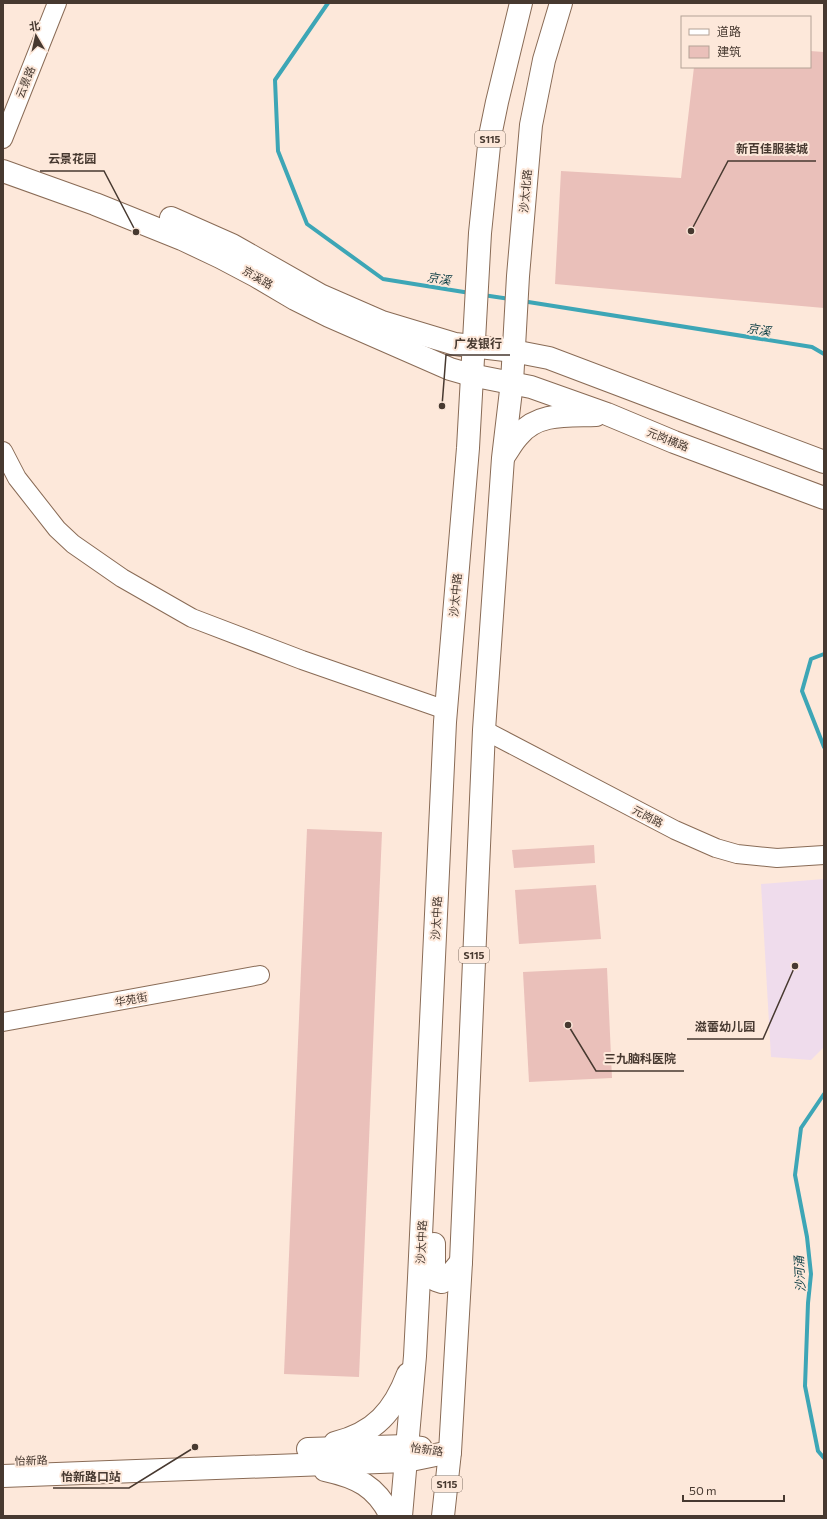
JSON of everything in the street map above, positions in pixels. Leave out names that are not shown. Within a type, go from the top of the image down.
[{"type":"main road","name":"S115","points":[[473,346],[483,200],[490,136],[521,3]]},
{"type":"main road","name":"沙太北路","points":[[512,382],[515,315],[531,125],[544,60],[561,3]]},
{"type":"main road","name":"京溪路","points":[[3,155],[201,231],[232,245],[320,295],[346,308],[382,322],[455,344],[513,351]]},
{"type":"main road","name":"京溪路","points":[[3,171],[95,204],[182,239],[232,263],[295,299],[329,316],[450,369],[471,375],[512,382]]},
{"type":"main road","points":[[471,375],[473,346]]},
{"type":"main road","points":[[513,351],[549,358],[824,462]]},
{"type":"main road","name":"沙太中路","points":[[401,1516],[415,1356],[446,710],[468,448],[471,375]]},
{"type":"main road","name":"S115","points":[[443,1516],[450,1452],[461,1262],[484,730],[503,458],[512,382]]},
{"type":"main road","name":"元岗横路","points":[[512,382],[531,386],[607,414],[674,442],[824,498]]},
{"type":"main road","points":[[503,458],[519,434],[537,421],[562,416],[607,414]]},
{"type":"main road","points":[[674,442],[670,429],[671,424],[675,420],[720,423]]},
{"type":"main road","points":[[423,1204],[434,1230],[434,1272],[436,1280],[442,1282],[447,1279],[461,1262]]},
{"type":"main road","points":[[303,1457],[353,1436],[378,1422],[388,1412],[398,1397],[415,1356]]},
{"type":"main road","name":"怡新路","points":[[3,1462],[303,1457],[450,1452]]},
{"type":"main road","points":[[303,1457],[362,1482],[374,1492],[386,1507],[390,1516]]},
{"type":"main road","name":"怡新路","points":[[3,1476],[303,1457]]},
{"type":"street","name":"云景路","points":[[3,139],[57,3]]},
{"type":"street","points":[[3,451],[17,478],[57,529],[72,544],[122,578],[192,618],[302,660],[446,710]]},
{"type":"street","name":"元岗路","points":[[484,730],[675,830],[716,848],[737,854],[776,858],[824,855]]},
{"type":"street","name":"华苑街","points":[[3,1022],[260,975]]},
{"type":"shaded area","points":[[824,879],[824,1047],[811,1060],[771,1057],[761,884]]},
{"type":"building","points":[[811,51],[824,52],[824,308],[555,284],[561,171],[681,178],[694,68],[811,68]]},
{"type":"building","points":[[307,829],[382,832],[359,1377],[284,1374]]},
{"type":"building","points":[[594,845],[595,863],[514,868],[512,850]]},
{"type":"building","points":[[596,885],[601,939],[519,944],[515,890]]},
{"type":"building","points":[[607,968],[612,1078],[529,1082],[523,972]]},
{"type":"waterway","name":"京溪","points":[[328,3],[275,80],[278,151],[307,224],[383,279],[470,293]]},
{"type":"waterway","name":"京溪","points":[[483,295],[510,299]]},
{"type":"waterway","name":"京溪","points":[[522,301],[812,347],[824,354]]},
{"type":"waterway","name":"沙河涌","points":[[824,654],[811,659],[802,691],[824,747]]},
{"type":"waterway","name":"沙河涌","points":[[824,1094],[801,1128],[795,1175],[807,1237],[811,1274],[808,1303],[805,1386],[818,1451],[824,1458]]},
{"type":"place","name":"新百佳服装城","points":[[691,231]]},
{"type":"place","name":"云景花园","points":[[136,232]]},
{"type":"place","name":"广发银行","points":[[442,406]]},
{"type":"place","name":"滋蕾幼儿园","points":[[795,966]]},
{"type":"place","name":"三九脑科医院","points":[[568,1025]]},
{"type":"place","name":"怡新路口站","points":[[195,1447]]}]
